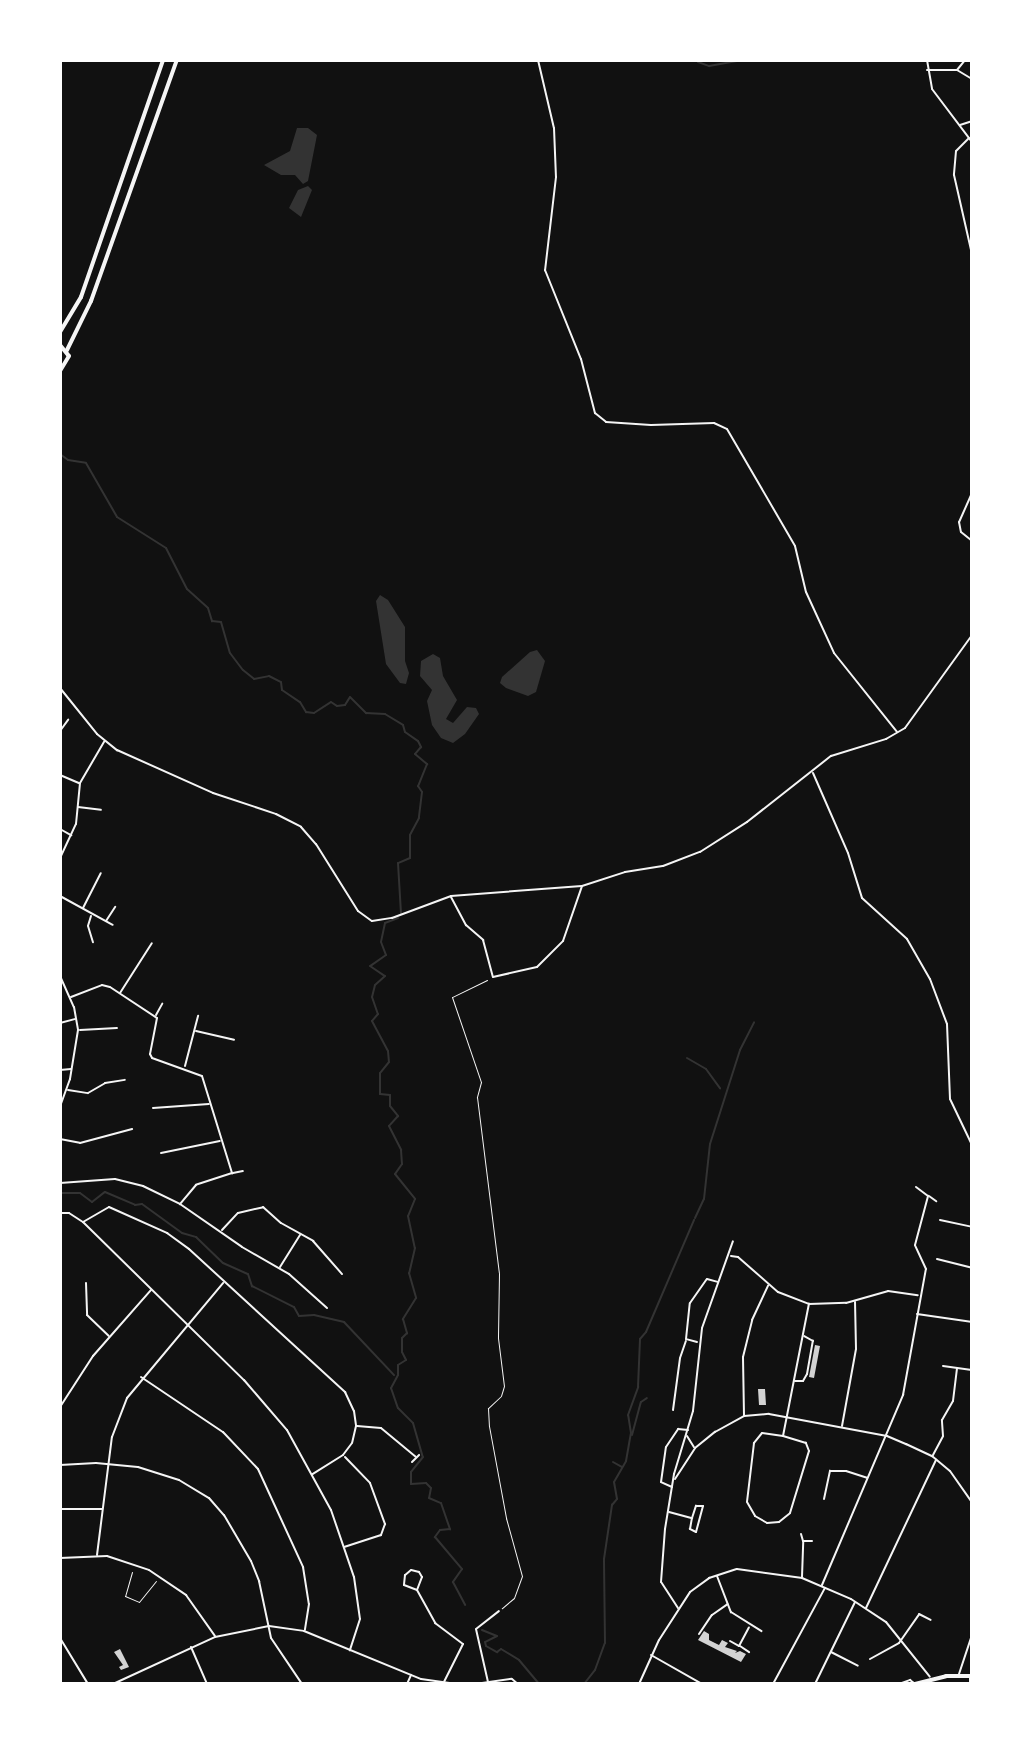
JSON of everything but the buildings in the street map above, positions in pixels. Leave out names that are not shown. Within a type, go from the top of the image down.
[{"type":"highway","points":[[60,332],[81,297],[163,60]]},
{"type":"highway","points":[[60,371],[68,363],[67,350],[91,301],[177,60]]},
{"type":"highway","points":[[60,345],[67,350]]},
{"type":"highway","points":[[915,1684],[946,1676],[971,1676]]},
{"type":"street","points":[[538,60],[554,128],[556,177],[545,270],[581,359],[595,413],[606,422],[651,425],[714,423],[727,429],[795,546],[806,592],[834,653],[898,732]]},
{"type":"street","points":[[927,60],[932,89],[972,142]]},
{"type":"street","points":[[957,70],[965,60]]},
{"type":"street","points":[[927,70],[957,70],[972,79]]},
{"type":"street","points":[[960,125],[972,121]]},
{"type":"street","points":[[969,138],[956,151],[954,175],[972,254]]},
{"type":"street","points":[[972,493],[959,522],[961,532],[972,541]]},
{"type":"street","points":[[60,688],[104,741],[213,793],[276,814],[301,827],[316,844],[350,900],[368,919],[392,918],[451,896],[582,886],[625,872],[663,866],[700,852],[813,773],[839,751],[898,732],[914,717],[972,635]]},
{"type":"street","points":[[60,731],[68,720]]},
{"type":"street","points":[[60,858],[72,835],[80,783],[104,741]]},
{"type":"street","points":[[813,773],[848,853],[862,898],[895,926],[923,963],[947,1024],[950,1099],[972,1145]]},
{"type":"street","points":[[60,775],[80,783]]},
{"type":"street","points":[[95,808],[97,803]]},
{"type":"street","points":[[77,807],[101,810]]},
{"type":"street","points":[[60,829],[72,835]]},
{"type":"street","points":[[82,909],[101,873]]},
{"type":"street","points":[[451,896],[466,925],[483,940],[493,977],[537,967],[563,941],[582,886]]},
{"type":"street","points":[[60,896],[113,925]]},
{"type":"street","points":[[106,922],[115,907]]},
{"type":"street","points":[[92,915],[88,926],[93,942]]},
{"type":"street","points":[[120,994],[152,943]]},
{"type":"street","points":[[60,976],[71,997],[78,1030],[72,1070],[60,1106]]},
{"type":"street","points":[[71,997],[102,985],[156,1016]]},
{"type":"street","points":[[162,1004],[156,1016],[151,1056],[202,1076],[232,1173]]},
{"type":"street","points":[[185,1067],[198,1016]]},
{"type":"street","points":[[60,1023],[77,1019]]},
{"type":"street","points":[[78,1030],[117,1028]]},
{"type":"street","points":[[194,1030],[234,1040]]},
{"type":"street","points":[[225,1046],[227,1038]]},
{"type":"street","points":[[60,1070],[72,1070]]},
{"type":"street","points":[[66,1090],[88,1093],[116,1078],[125,1080]]},
{"type":"street","points":[[153,1108],[211,1103]]},
{"type":"street","points":[[162,1108],[162,1115]]},
{"type":"street","points":[[60,1139],[80,1143],[131,1130],[129,1136]]},
{"type":"street","points":[[161,1153],[221,1140]]},
{"type":"street","points":[[170,1151],[171,1156]]},
{"type":"street","points":[[180,1204],[196,1185],[243,1171]]},
{"type":"street","points":[[60,1183],[133,1181],[180,1204],[279,1268],[327,1308]]},
{"type":"street","points":[[916,1187],[936,1201]]},
{"type":"street","points":[[773,1684],[824,1586],[903,1395],[926,1266],[915,1245],[928,1196]]},
{"type":"street","points":[[222,1231],[238,1213],[261,1207],[302,1234],[334,1262],[342,1274]]},
{"type":"street","points":[[83,1222],[104,1208],[116,1208],[167,1233],[345,1392],[354,1411],[356,1426],[352,1443],[343,1455],[313,1474]]},
{"type":"street","points":[[60,1213],[69,1213],[83,1222],[273,1412],[313,1474],[354,1577],[360,1619],[350,1650]]},
{"type":"street","points":[[940,1220],[972,1227]]},
{"type":"street","points":[[279,1268],[302,1234]]},
{"type":"street","points":[[678,1608],[666,1595],[660,1575],[668,1512],[697,1390],[699,1342],[733,1241]]},
{"type":"street","points":[[730,1256],[738,1257],[769,1286],[809,1304],[832,1305],[893,1290],[920,1295]]},
{"type":"street","points":[[334,1262],[339,1258]]},
{"type":"street","points":[[937,1259],[972,1268]]},
{"type":"street","points":[[949,1268],[950,1262]]},
{"type":"street","points":[[673,1410],[690,1303],[707,1279],[718,1282]]},
{"type":"street","points":[[97,1555],[108,1464],[118,1419],[141,1377],[224,1281]]},
{"type":"street","points":[[87,1283],[87,1315],[109,1336]]},
{"type":"street","points":[[744,1416],[741,1370],[745,1345],[758,1305],[769,1286]]},
{"type":"street","points":[[60,1407],[109,1336],[152,1290]]},
{"type":"street","points":[[842,1427],[856,1349],[855,1300]]},
{"type":"street","points":[[783,1436],[809,1304]]},
{"type":"street","points":[[916,1314],[972,1322]]},
{"type":"street","points":[[795,1381],[803,1381],[807,1374],[813,1341],[803,1336]]},
{"type":"street","points":[[686,1339],[699,1342]]},
{"type":"street","points":[[943,1366],[972,1370]]},
{"type":"street","points":[[932,1456],[943,1436],[943,1416],[953,1401],[957,1368]]},
{"type":"street","points":[[141,1377],[223,1432],[258,1469],[303,1567],[309,1604],[304,1631]]},
{"type":"street","points":[[675,1480],[695,1448],[722,1427],[744,1416],[788,1416],[887,1436],[932,1456],[957,1477],[972,1503]]},
{"type":"street","points":[[356,1426],[381,1428],[417,1456],[412,1462]]},
{"type":"street","points":[[673,1487],[661,1482],[663,1456],[675,1431],[688,1430]]},
{"type":"street","points":[[762,1433],[783,1436],[806,1443],[809,1451],[790,1513],[779,1522],[767,1523],[755,1516],[747,1502],[754,1443],[762,1433]]},
{"type":"street","points":[[687,1436],[695,1448]]},
{"type":"street","points":[[343,1455],[370,1483],[385,1524],[381,1535],[344,1547]]},
{"type":"street","points":[[866,1608],[936,1459]]},
{"type":"street","points":[[60,1465],[138,1467],[179,1480],[214,1503],[251,1561],[278,1651],[302,1684]]},
{"type":"street","points":[[824,1499],[830,1471],[846,1471],[868,1479]]},
{"type":"street","points":[[696,1506],[703,1506],[696,1532],[690,1529],[692,1518],[696,1506]]},
{"type":"street","points":[[60,1509],[103,1509]]},
{"type":"street","points":[[668,1512],[692,1518]]},
{"type":"street","points":[[801,1534],[802,1578]]},
{"type":"street","points":[[803,1541],[812,1541]]},
{"type":"street","points":[[60,1558],[97,1555],[135,1563],[186,1595],[215,1637]]},
{"type":"street","points":[[639,1684],[651,1655],[678,1608],[699,1583],[737,1569],[802,1578],[856,1601],[886,1622],[930,1679]]},
{"type":"street","points":[[417,1590],[422,1577],[419,1572],[411,1570],[405,1575],[404,1585],[417,1590],[432,1620],[464,1646],[444,1683]]},
{"type":"street","points":[[717,1574],[735,1617],[761,1631]]},
{"type":"street","points":[[815,1684],[856,1601]]},
{"type":"street","points":[[699,1634],[712,1615],[728,1604]]},
{"type":"street","points":[[489,1683],[476,1629],[499,1611]]},
{"type":"street","points":[[870,1659],[902,1640],[919,1614],[931,1620]]},
{"type":"street","points":[[113,1684],[215,1637],[269,1626],[304,1631],[411,1675],[457,1684]]},
{"type":"street","points":[[739,1646],[750,1626]]},
{"type":"street","points":[[959,1676],[972,1635]]},
{"type":"street","points":[[61,1641],[88,1684]]},
{"type":"street","points":[[730,1641],[749,1652]]},
{"type":"street","points":[[191,1647],[207,1684]]},
{"type":"street","points":[[831,1652],[858,1666]]},
{"type":"street","points":[[651,1655],[702,1684]]},
{"type":"street","points":[[407,1684],[411,1675]]},
{"type":"street","points":[[946,1676],[946,1684]]},
{"type":"street","points":[[970,1684],[971,1676]]},
{"type":"street","points":[[475,1684],[514,1680],[518,1684]]},
{"type":"street","points":[[899,1684],[910,1680],[915,1684]]},
{"type":"path","points":[[493,977],[452,997],[481,1082],[477,1097],[499,1273],[498,1338],[504,1386],[501,1396],[488,1408],[489,1426],[506,1518],[522,1576],[514,1598],[499,1611]]},
{"type":"path","points":[[135,1563],[125,1596],[139,1602],[159,1576]]},
{"type":"shaded area","points":[[297,128],[308,128],[317,135],[308,181],[303,184],[295,175],[281,175],[264,165],[290,151]]},
{"type":"shaded area","points":[[308,186],[312,190],[301,217],[289,208],[298,190]]},
{"type":"shaded area","points":[[380,595],[388,600],[405,627],[405,661],[409,673],[406,684],[400,683],[386,664],[376,601]]},
{"type":"shaded area","points":[[537,650],[545,661],[536,692],[528,696],[500,683],[502,677],[530,652]]},
{"type":"shaded area","points":[[433,654],[440,658],[443,676],[457,700],[446,719],[453,723],[467,707],[476,708],[479,714],[465,734],[453,743],[441,738],[432,725],[427,701],[432,690],[420,676],[421,661]]},
{"type":"waterway","points":[[698,62],[709,66],[742,60]]},
{"type":"waterway","points":[[60,454],[68,460],[86,463],[117,517],[166,548],[187,589],[208,608],[212,621],[221,622],[230,653],[254,679],[269,676],[281,682],[282,690],[300,702],[306,712],[314,713],[331,702],[337,706],[345,705],[350,697],[366,713],[385,714],[403,725],[405,732],[418,741],[421,747],[415,754],[427,764],[418,786],[422,792],[419,818],[410,835],[410,858],[398,863],[401,913]]},
{"type":"waterway","points":[[398,918],[385,923],[381,942],[386,955],[370,966],[385,976],[375,985],[372,997],[378,1014],[372,1021],[388,1051],[389,1062],[380,1073],[380,1094],[390,1095],[390,1106],[398,1116],[389,1126],[401,1150],[402,1164],[395,1174],[415,1199],[408,1216],[415,1248],[409,1273],[416,1298],[403,1319],[407,1333],[402,1338],[402,1352],[406,1360],[398,1365],[398,1375],[391,1388],[398,1408],[413,1423],[423,1457],[411,1472],[411,1484],[426,1483],[431,1488],[429,1498],[441,1503],[450,1529],[440,1530],[435,1537],[462,1569],[453,1582],[465,1605]]},
{"type":"waterway","points":[[695,1218],[704,1199],[710,1144],[740,1050],[754,1022]]},
{"type":"waterway","points":[[687,1058],[706,1069],[720,1088]]},
{"type":"waterway","points":[[60,1193],[80,1193],[92,1202],[105,1192],[135,1205],[142,1204],[182,1233],[196,1237],[223,1263],[248,1274],[252,1286],[294,1307],[299,1316],[314,1315],[344,1322],[394,1375]]},
{"type":"waterway","points":[[584,1684],[595,1670],[605,1643],[604,1559],[612,1505],[617,1499],[614,1482],[626,1461],[631,1433],[628,1415],[638,1387],[640,1339],[646,1332],[694,1220]]},
{"type":"waterway","points":[[632,1435],[641,1402],[647,1398]]},
{"type":"waterway","points":[[613,1462],[622,1467]]},
{"type":"waterway","points":[[482,1630],[497,1636],[485,1642],[486,1646],[497,1652],[501,1649],[519,1660],[539,1684]]}]
